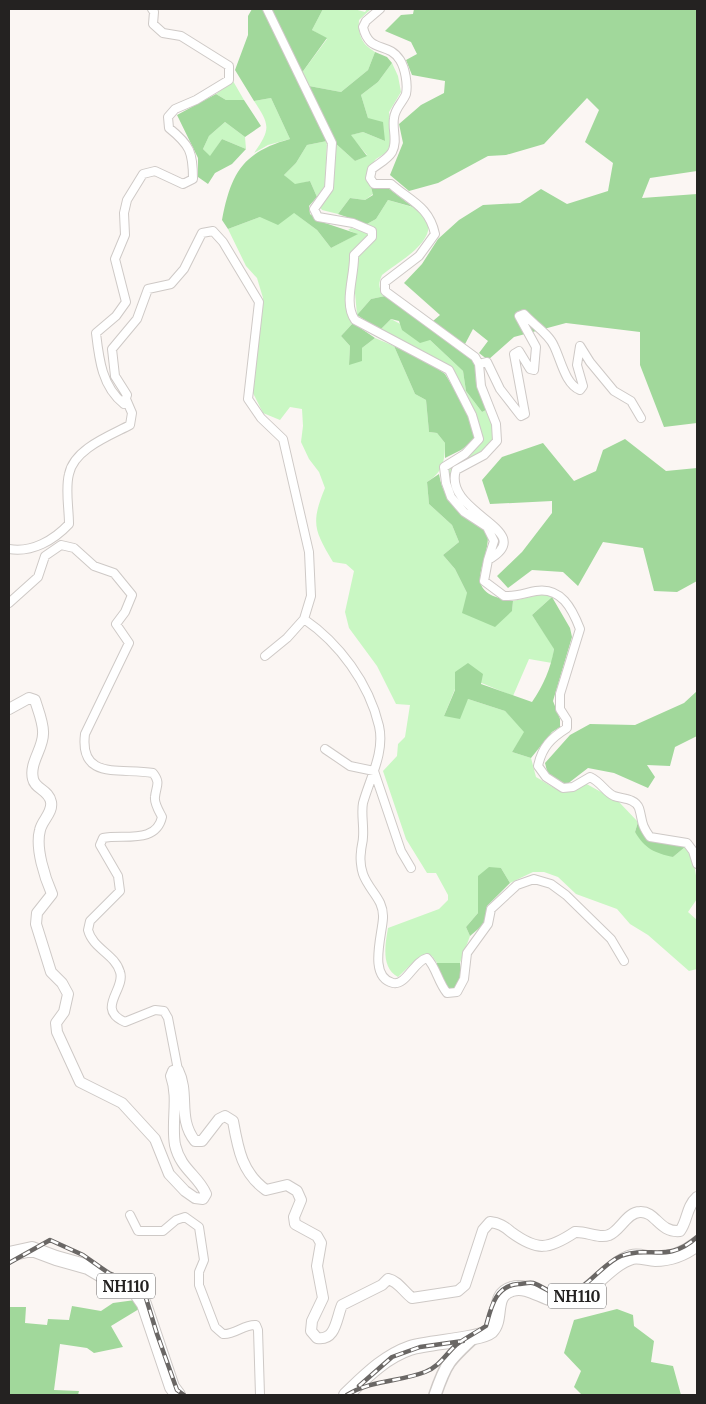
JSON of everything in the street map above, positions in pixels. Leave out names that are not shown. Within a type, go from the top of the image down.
[{"type":"highway","name":"NH110","points":[[346,1395],[389,1357],[409,1348],[433,1342],[474,1337],[490,1332],[495,1325],[499,1301],[504,1293],[511,1289],[520,1288],[560,1301],[568,1300],[577,1296],[617,1264],[634,1256],[655,1259],[675,1256],[697,1244]]},
{"type":"highway","name":"NH110","points":[[9,1254],[32,1249],[88,1267],[140,1294],[172,1387],[178,1395]]},
{"type":"main road","points":[[9,709],[28,698],[35,700],[44,734],[36,755],[32,777],[34,782],[48,793],[51,803],[49,814],[39,830],[42,873],[52,894],[37,913],[36,924],[50,972],[62,983],[68,994],[64,1012],[56,1023],[56,1032],[80,1082],[122,1102],[155,1139],[169,1174],[195,1198],[203,1199],[206,1194],[203,1187],[182,1166],[176,1146],[173,1120],[175,1087],[171,1076],[173,1071],[178,1070],[182,1078],[183,1108],[187,1131],[195,1141],[202,1141],[219,1119],[225,1116],[233,1120],[241,1158],[254,1181],[266,1190],[288,1185],[297,1191],[301,1200],[294,1217],[295,1224],[317,1236],[321,1243],[317,1266],[323,1298],[312,1320],[311,1331],[317,1338],[325,1339],[332,1335],[342,1305],[382,1285],[388,1279],[395,1280],[402,1291],[412,1298],[458,1291],[465,1285],[483,1230],[490,1222],[499,1223],[526,1243],[538,1248],[558,1243],[575,1232],[602,1236],[610,1235],[632,1214],[640,1212],[648,1214],[663,1228],[672,1232],[680,1231],[686,1223],[689,1206],[697,1196]]},
{"type":"main road","points":[[435,1395],[442,1372],[450,1360],[474,1337]]},
{"type":"street","points":[[126,399],[124,404],[116,398],[107,383],[98,356],[96,333],[116,316],[126,302],[115,259],[125,235],[124,213],[127,200],[143,174],[155,171],[183,184],[193,179],[193,159],[187,142],[169,128],[168,117],[175,109],[196,100],[229,80],[230,66],[182,36],[162,33],[153,24],[154,12],[152,9]]},
{"type":"street","points":[[267,9],[332,143],[329,188],[314,209],[318,217],[353,224],[372,231],[372,238],[354,256],[355,271],[350,285],[350,314],[355,320],[448,370],[472,416],[479,439],[465,454],[444,467],[446,483],[451,497],[464,512],[487,527],[494,541],[484,582],[492,590],[504,596],[513,597],[549,590],[559,595],[568,604],[580,629],[560,694],[560,709],[567,720],[567,728],[548,743],[540,755],[538,766],[546,777],[563,788],[573,787],[590,777],[600,782],[613,796],[633,801],[638,807],[642,825],[650,837],[687,843],[693,851],[697,864]]},
{"type":"street","points":[[380,9],[363,26],[365,36],[370,43],[393,52],[401,61],[406,86],[405,95],[398,106],[394,118],[396,145],[391,154],[372,169],[370,178],[374,184],[391,184],[406,197],[416,201],[426,212],[435,234],[419,256],[385,282],[384,291],[475,357],[479,364],[480,386],[493,415],[497,441],[484,455],[456,470],[454,477],[462,500],[472,510],[487,519],[498,529],[503,538],[504,545],[500,551],[488,560]]},
{"type":"street","points":[[9,549],[19,551],[33,548],[59,535],[69,524],[68,476],[72,462],[85,451],[130,425],[132,413],[126,399],[127,395],[115,376],[112,349],[138,319],[148,289],[171,284],[184,269],[202,233],[213,231],[224,242],[259,302],[248,399],[261,418],[283,439],[310,552],[311,596],[304,619],[287,638],[265,656]]},
{"type":"street","points":[[479,364],[487,362],[500,389],[521,416],[525,414],[514,354],[519,351],[530,369],[534,370],[536,347],[519,316],[524,314],[554,344],[566,374],[575,388],[580,390],[583,386],[577,365],[580,346],[590,362],[614,391],[631,402],[642,418]]},
{"type":"street","points":[[9,604],[38,577],[45,556],[61,545],[74,548],[94,566],[114,573],[132,595],[125,612],[116,624],[129,643],[85,734],[83,746],[86,756],[94,765],[108,771],[140,770],[153,773],[157,778],[159,787],[155,797],[162,817],[160,826],[150,834],[103,838],[100,845],[118,876],[120,891],[90,921],[88,930],[94,944],[115,962],[120,970],[121,977],[113,998],[112,1011],[117,1019],[124,1022],[155,1010],[164,1011],[168,1018],[178,1070]]},
{"type":"street","points":[[304,619],[325,633],[341,652],[370,700],[379,727],[379,751],[363,804],[363,840],[360,851],[363,875],[381,902],[383,917],[379,955],[380,972],[385,980],[395,984],[401,983],[420,960],[427,958],[433,963],[442,986],[447,993],[457,992],[464,979],[467,953],[488,924],[491,909],[517,885],[534,879],[551,884],[566,895],[610,938],[624,961]]},
{"type":"street","points":[[325,749],[350,766],[374,771]]},
{"type":"street","points":[[374,771],[401,851],[411,868]]},
{"type":"street","points":[[130,1215],[138,1231],[163,1231],[176,1220],[185,1217],[199,1227],[204,1260],[199,1272],[199,1285],[215,1327],[223,1334],[231,1335],[250,1325],[256,1325],[258,1330],[260,1395]]},
{"type":"green space","points":[[252,9],[264,9],[327,141],[307,145],[296,163],[284,175],[295,184],[310,181],[317,197],[309,206],[310,214],[319,221],[358,234],[331,248],[317,230],[294,213],[278,225],[260,217],[228,229],[222,220],[230,189],[242,167],[250,158],[261,151],[290,139],[271,98],[254,101],[235,70],[248,35],[248,16]]},
{"type":"green space","points":[[268,9],[323,9],[312,30],[327,38],[301,74]]},
{"type":"green space","points":[[323,9],[354,9],[365,12],[367,9],[371,9],[359,20],[359,31],[364,43],[375,52],[368,70],[341,92],[309,86],[301,74],[327,39],[312,30]]},
{"type":"green space","points":[[414,9],[697,9],[697,171],[650,178],[642,198],[697,194],[697,423],[664,427],[640,365],[640,332],[566,323],[514,337],[488,360],[479,353],[488,341],[473,329],[464,346],[433,321],[440,315],[404,283],[422,264],[438,239],[459,220],[483,205],[520,203],[541,189],[567,204],[608,191],[613,163],[585,142],[599,110],[587,98],[544,144],[506,155],[488,156],[438,183],[409,191],[390,175],[403,143],[399,124],[421,105],[444,93],[445,81],[412,75],[406,60],[417,54],[411,42],[385,31],[401,15],[413,14]]},
{"type":"green space","points":[[375,52],[387,57],[392,63],[378,82],[361,95],[368,118],[383,122],[385,141],[363,132],[351,135],[367,156],[355,161],[334,142],[309,86],[341,92],[368,70]]},
{"type":"green space","points":[[392,63],[398,76],[401,92],[389,112],[391,142],[387,152],[376,159],[368,169],[367,176],[373,194],[365,200],[350,198],[338,214],[322,210],[319,206],[332,188],[334,142],[355,161],[367,155],[350,135],[363,132],[385,141],[368,118],[361,95],[378,82]]},
{"type":"green space","points":[[233,81],[244,100],[226,100],[216,94]]},
{"type":"green space","points":[[216,94],[226,100],[244,100],[261,126],[245,137],[225,122],[209,136],[203,149],[210,156],[222,139],[246,149],[232,164],[215,173],[208,184],[198,177],[198,158],[177,115]]},
{"type":"green space","points":[[271,98],[290,139],[268,145],[254,153],[266,132],[266,122],[254,101]]},
{"type":"green space","points":[[225,122],[245,137],[246,149],[222,139],[210,157],[203,149],[209,136]]},
{"type":"green space","points":[[327,141],[325,185],[317,197],[310,181],[295,185],[284,175],[296,163],[307,145]]},
{"type":"green space","points":[[371,187],[388,188],[413,207],[388,200],[376,219],[367,224],[338,214],[350,198],[365,200],[373,195]]},
{"type":"green space","points":[[388,200],[412,207],[406,201],[421,209],[427,218],[429,227],[427,235],[415,250],[382,275],[379,286],[385,296],[371,299],[357,315],[354,282],[358,268],[357,256],[374,238],[375,229],[367,224],[376,219]]},
{"type":"green space","points":[[293,212],[317,230],[331,248],[357,234],[348,230],[351,228],[369,233],[370,239],[351,254],[348,315],[353,323],[341,336],[350,346],[349,365],[362,348],[375,338],[394,346],[415,394],[426,400],[429,432],[437,433],[445,443],[442,466],[437,474],[427,482],[429,504],[452,525],[459,542],[443,555],[455,569],[467,593],[512,611],[513,601],[547,593],[552,597],[532,615],[554,648],[552,663],[529,659],[513,696],[455,672],[455,689],[444,716],[468,699],[505,711],[525,732],[512,752],[531,758],[536,777],[559,790],[570,790],[583,782],[619,802],[638,822],[635,832],[673,857],[685,847],[693,857],[697,882],[697,899],[688,912],[697,920],[697,969],[689,971],[648,935],[630,924],[617,909],[576,894],[558,877],[544,872],[533,872],[510,883],[501,868],[478,913],[466,927],[470,936],[460,963],[437,963],[432,956],[422,957],[398,977],[389,968],[386,955],[388,928],[439,909],[448,900],[448,895],[436,873],[427,873],[406,839],[383,771],[397,756],[398,744],[405,737],[410,705],[396,704],[377,666],[349,628],[345,612],[354,571],[346,564],[333,562],[319,534],[316,519],[317,510],[325,488],[319,472],[309,459],[301,442],[303,426],[302,409],[290,407],[280,420],[263,413],[251,389],[263,298],[257,278],[246,266],[228,229],[260,217]]},
{"type":"green space","points":[[385,296],[467,353],[475,364],[476,383],[490,408],[482,412],[466,391],[463,371],[430,340],[420,343],[402,330],[399,321],[391,319],[380,330],[357,315],[371,299]]},
{"type":"green space","points":[[391,319],[430,340],[463,371],[466,391],[482,412],[490,408],[493,437],[489,447],[452,471],[452,475],[455,489],[461,502],[495,530],[500,545],[496,550],[497,542],[472,518],[457,500],[449,480],[448,468],[467,456],[481,441],[477,418],[444,364],[380,330]]},
{"type":"green space","points":[[353,323],[375,338],[362,348],[362,361],[349,365],[350,346],[341,336]]},
{"type":"green space","points":[[394,346],[434,366],[445,374],[470,415],[475,439],[461,450],[445,458],[445,443],[437,433],[429,432],[426,400],[415,394]]},
{"type":"green space","points":[[625,439],[666,471],[697,468],[697,581],[677,592],[654,591],[643,548],[603,542],[578,586],[563,572],[532,570],[508,588],[497,576],[522,552],[552,513],[552,501],[490,504],[482,480],[502,457],[543,443],[574,481],[596,471],[603,450]]},
{"type":"green space","points":[[439,474],[446,495],[452,503],[488,534],[480,576],[481,585],[486,592],[496,597],[513,601],[512,611],[495,627],[462,613],[467,593],[455,569],[443,555],[459,542],[452,525],[429,504],[427,482]]},
{"type":"green space","points":[[552,597],[570,628],[572,637],[553,701],[560,719],[560,727],[552,732],[531,758],[512,752],[524,732],[505,711],[468,699],[460,719],[444,716],[455,690],[455,672],[468,663],[483,674],[481,684],[532,702],[546,677],[554,649],[532,615]]},
{"type":"green space","points":[[697,691],[697,736],[675,747],[670,766],[647,765],[655,777],[648,788],[614,773],[588,768],[566,785],[548,775],[545,763],[570,735],[590,724],[635,725],[684,703]]},
{"type":"green space","points":[[638,822],[647,838],[685,847],[673,857],[651,849],[643,843],[635,832]]},
{"type":"green space","points":[[489,867],[501,868],[510,883],[487,906],[484,924],[470,936],[466,927],[478,913],[478,876]]},
{"type":"green space","points":[[437,963],[460,963],[462,978],[456,989],[448,989],[436,970]]},
{"type":"green space","points":[[135,1300],[139,1309],[111,1326],[123,1347],[94,1353],[87,1348],[60,1344],[54,1390],[79,1391],[78,1395],[9,1395],[9,1307],[26,1307],[25,1323],[47,1325],[48,1319],[69,1320],[72,1306],[101,1311],[113,1303]]},
{"type":"green space","points":[[617,1309],[633,1315],[634,1326],[654,1341],[651,1362],[673,1366],[681,1395],[582,1395],[574,1387],[581,1371],[564,1353],[574,1320]]},
{"type":"railway","points":[[347,1395],[366,1386],[415,1375],[435,1367],[456,1345],[486,1326],[495,1299],[499,1293],[510,1286],[531,1283],[558,1295],[568,1294],[582,1287],[608,1264],[621,1256],[631,1253],[659,1253],[677,1250],[697,1237]]},
{"type":"railway","points":[[9,1263],[50,1240],[83,1255],[110,1274],[142,1285],[177,1390],[184,1395]]},
{"type":"railway","points":[[359,1386],[392,1357],[420,1347],[463,1341]]}]
